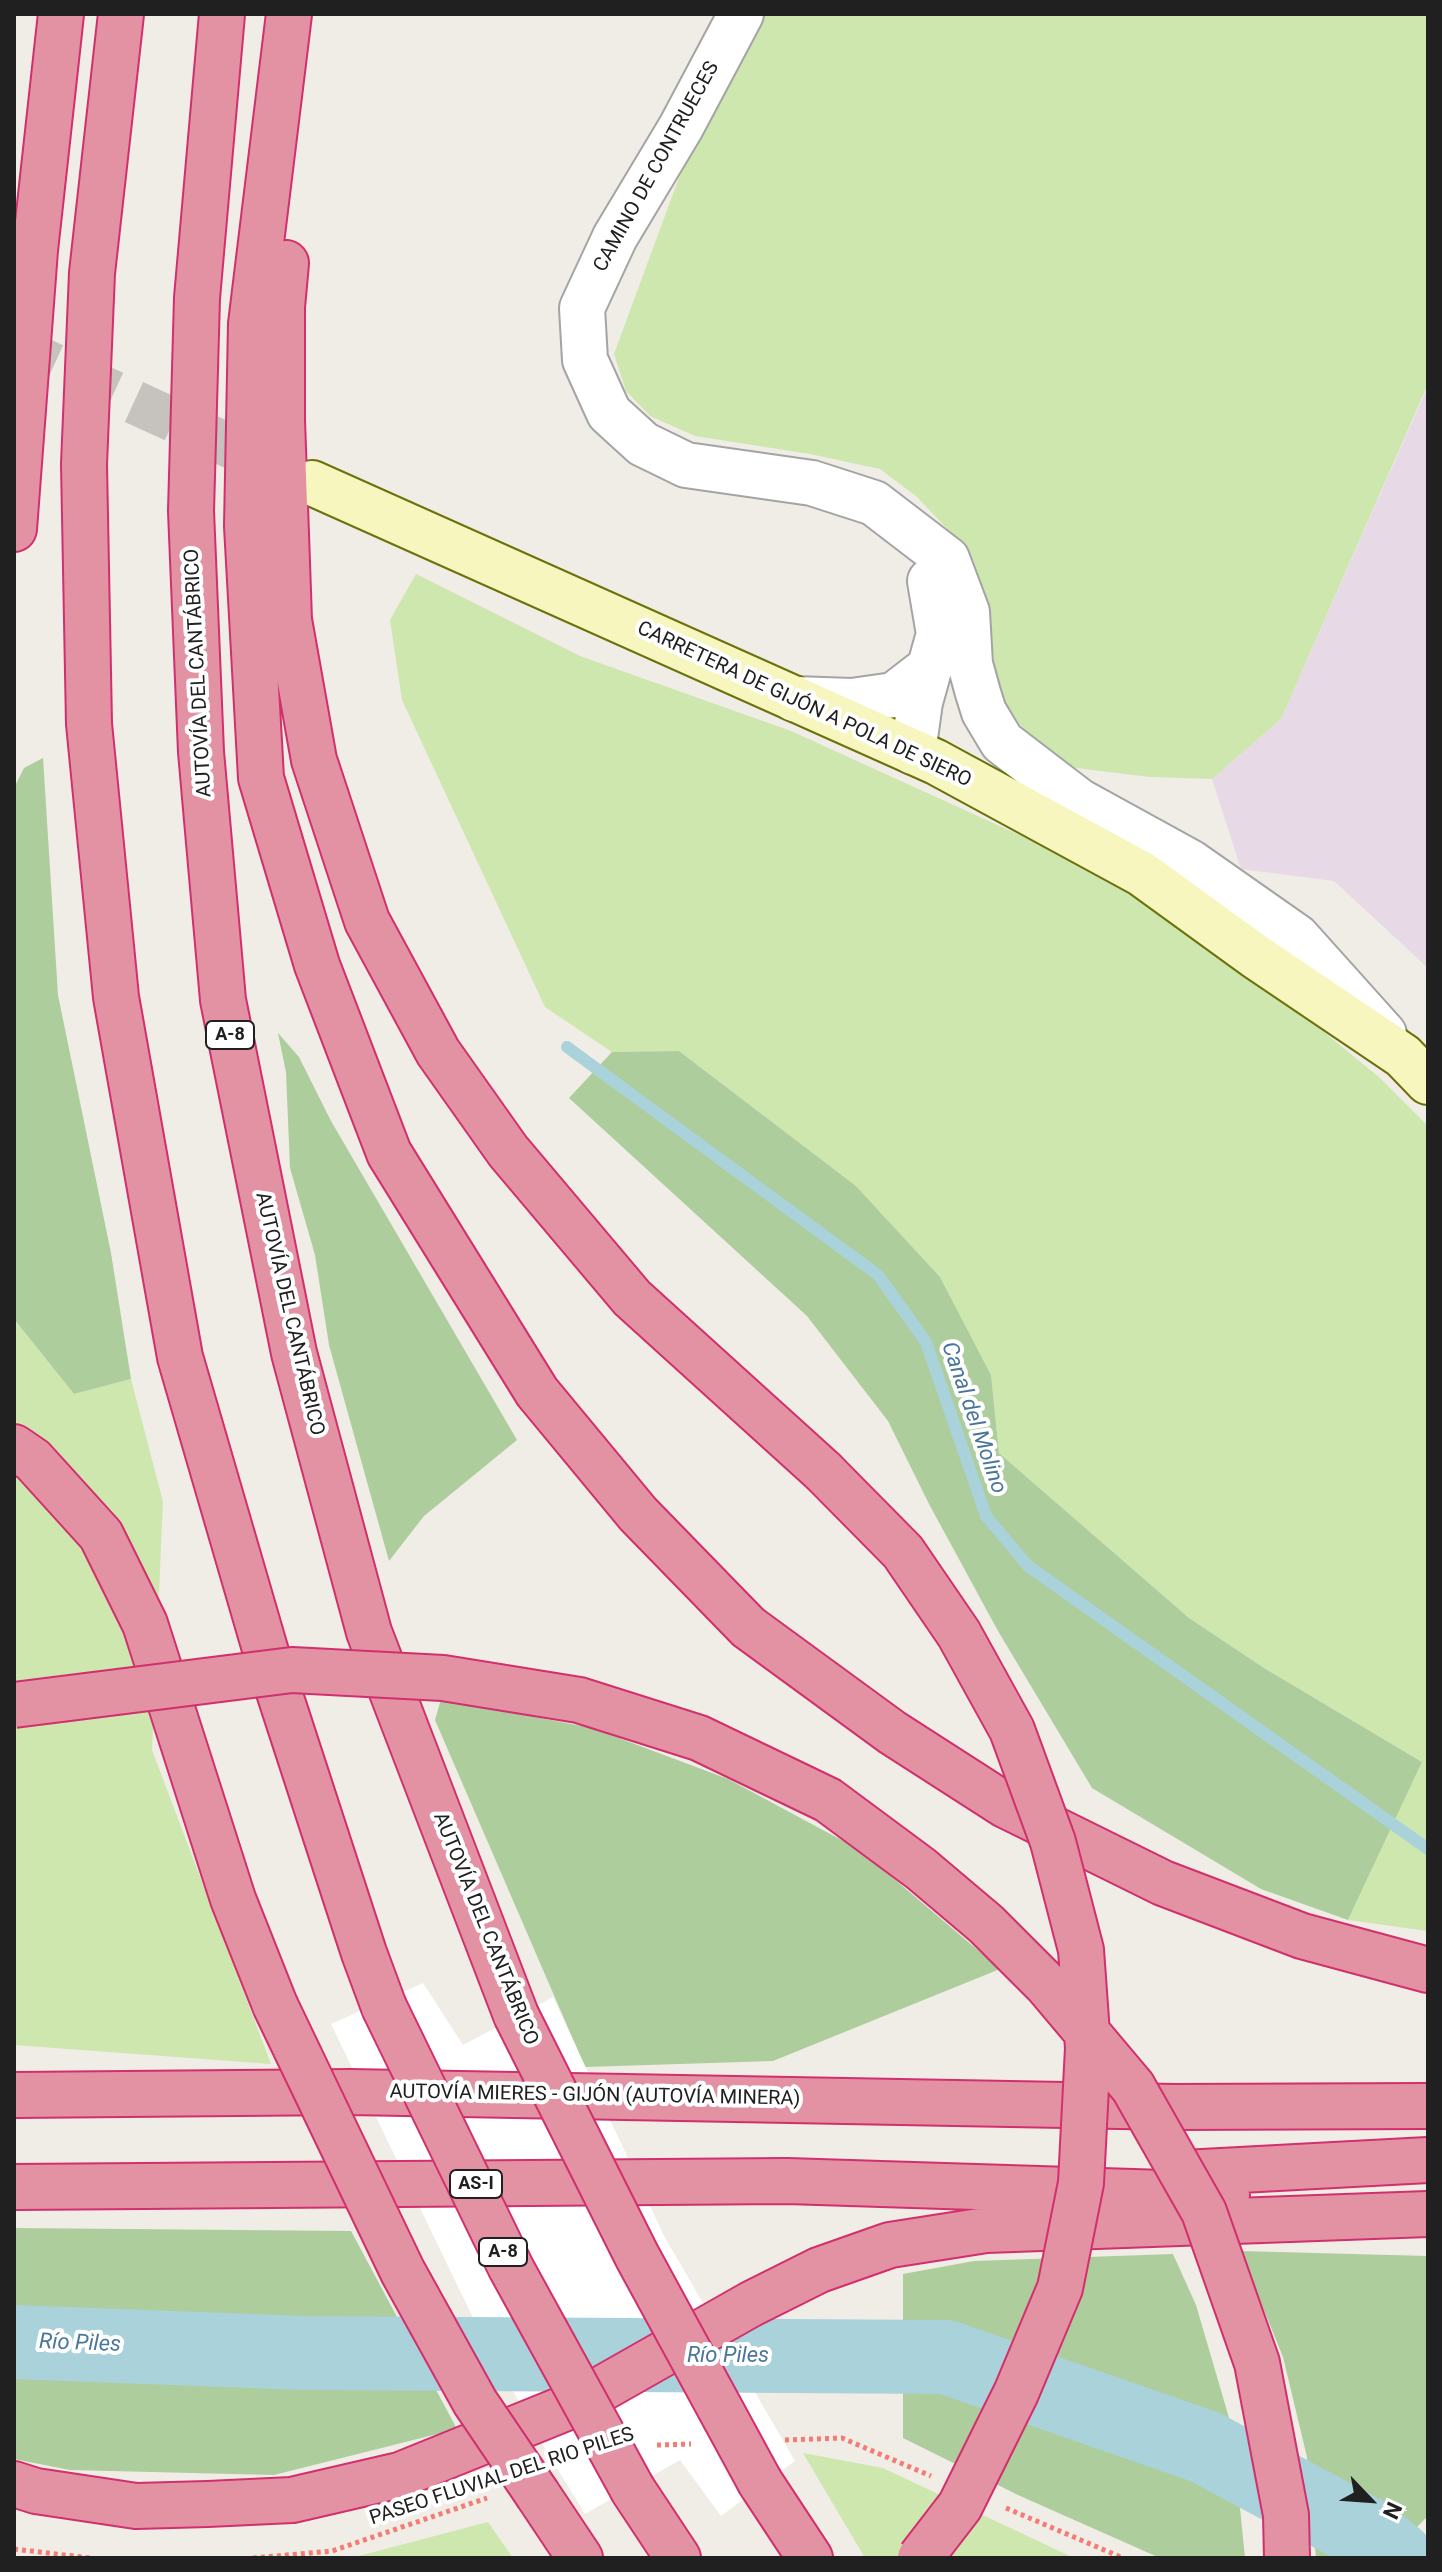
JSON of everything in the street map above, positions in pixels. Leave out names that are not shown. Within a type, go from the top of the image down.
[{"type":"highway","points":[[14,529],[35,250],[61,14]]},
{"type":"highway","name":"A-8","points":[[121,14],[92,273],[84,464],[89,724],[116,997],[180,1357],[265,1649],[384,2007],[511,2268],[633,2490],[678,2558]]},
{"type":"highway","name":"AUTOVÍA DEL CANTÁBRICO","points":[[222,14],[197,298],[191,511],[201,752],[223,1000],[294,1353],[369,1632],[516,2015],[637,2256],[760,2482],[810,2558]]},
{"type":"highway","points":[[289,14],[251,324],[247,526],[261,778],[317,965],[389,1153],[537,1392],[638,1514],[748,1627],[893,1733],[1005,1805],[1163,1883],[1302,1936],[1428,1970]]},
{"type":"highway","points":[[315,14],[305,71],[282,307],[282,420],[289,620],[314,760],[367,921],[438,1052],[508,1151],[632,1298],[823,1471],[903,1552],[959,1634],[1012,1730],[1053,1842],[1081,1950],[1088,2048],[1081,2183],[1060,2288],[1016,2393],[960,2506],[920,2558]]},
{"type":"highway","points":[[14,1447],[33,1460],[101,1535],[145,1624],[233,1899],[275,2005],[403,2272],[475,2402],[517,2495],[580,2558]]},
{"type":"highway","points":[[14,1705],[292,1670],[443,1678],[579,1700],[669,1728],[699,1738],[828,1800],[921,1869],[986,1924],[1047,1985],[1133,2087],[1204,2212],[1257,2363],[1286,2515],[1287,2558]]},
{"type":"highway","points":[[14,2068],[350,2092]]},
{"type":"highway","name":"AUTOVÍA MIERES - GIJÓN (AUTOVÍA MINERA)","points":[[14,2095],[350,2092],[1175,2107]]},
{"type":"highway","points":[[1175,2107],[1428,2106]]},
{"type":"highway","points":[[1175,2107],[1428,2131]]},
{"type":"highway","points":[[938,2186],[1428,2160]]},
{"type":"highway","name":"AS-I","points":[[14,2187],[787,2181],[938,2186]]},
{"type":"highway","points":[[938,2186],[1428,2201]]},
{"type":"highway","points":[[14,2484],[36,2491],[136,2506],[194,2505],[292,2500],[400,2475],[573,2405],[751,2304],[819,2270],[890,2245],[986,2230],[1428,2214]]},
{"type":"street","name":"CAMINO DE CONTRUECES","points":[[741,14],[681,127],[615,237],[582,308],[585,360],[609,413],[643,444],[686,465],[812,483],[874,503],[914,534],[929,570],[939,634],[949,666]]},
{"type":"street","name":"CARRETERA DE GIJÓN A POLA DE SIERO","points":[[312,483],[936,762],[1142,874],[1416,1069]]},
{"type":"street","points":[[794,699],[852,701],[894,695],[949,666]]},
{"type":"street","points":[[913,752],[950,721],[949,666]]},
{"type":"street","points":[[949,666],[1002,742],[1079,801],[1190,862],[1297,937],[1416,1069]]},
{"type":"path","points":[[780,2440],[842,2438],[939,2479]]},
{"type":"path","name":"PASEO FLUVIAL DEL RIO PILES","points":[[655,2446],[702,2444]]},
{"type":"path","name":"PASEO FLUVIAL DEL RIO PILES","points":[[253,2558],[332,2551],[517,2495]]},
{"type":"path","points":[[994,2503],[1123,2558]]},
{"type":"path","points":[[14,2549],[90,2558]]},
{"type":"shaded area","points":[[1428,386],[1428,968],[1334,881],[1241,869],[1212,779],[1281,719]]},
{"type":"green space","points":[[762,14],[1428,14],[1428,384],[1281,719],[1212,779],[1150,777],[1052,765],[998,697],[988,607],[970,553],[917,497],[880,469],[810,454],[695,436],[650,416],[626,391],[614,354],[684,164]]},
{"type":"green space","points":[[416,574],[580,656],[791,731],[1037,843],[1212,940],[1380,1078],[1428,1126],[1428,1931],[1348,1920],[1422,1762],[1264,1668],[1189,1618],[999,1453],[991,1375],[940,1277],[856,1186],[679,1051],[612,1052],[545,1007],[402,700],[390,620]]},
{"type":"green space","points":[[43,758],[58,995],[111,1253],[131,1379],[74,1394],[14,1319],[14,788],[24,768]]},
{"type":"green space","points":[[278,1033],[299,1057],[331,1121],[517,1440],[424,1516],[389,1561],[329,1345],[315,1255],[290,1168],[286,1072]]},
{"type":"green space","points":[[679,1051],[856,1186],[940,1277],[991,1375],[999,1453],[1189,1618],[1264,1668],[1422,1762],[1348,1920],[1261,1889],[1092,1788],[998,1631],[888,1421],[807,1316],[569,1098],[612,1052]]},
{"type":"green space","points":[[14,1319],[74,1394],[131,1379],[163,1502],[152,1750],[271,2064],[14,2045]]},
{"type":"green space","points":[[441,1699],[592,1728],[728,1779],[860,1850],[1000,1969],[773,2061],[585,2067],[435,1720]]},
{"type":"green space","points":[[14,2228],[351,2231],[457,2429],[274,2475],[70,2470],[14,2459]]},
{"type":"green space","points":[[1240,2251],[1428,2256],[1428,2516],[1408,2536],[1394,2558],[1316,2558],[1307,2457],[1283,2357]]},
{"type":"green space","points":[[1173,2254],[1196,2305],[1232,2428],[1245,2558],[1160,2558],[1018,2495],[903,2438],[903,2274],[974,2261]]},
{"type":"green space","points":[[803,2453],[883,2468],[1074,2558],[865,2558]]},
{"type":"green space","points":[[488,2522],[513,2558],[351,2558]]},
{"type":"pier","points":[[423,1983],[463,2045],[553,1997],[664,2236],[795,2461],[721,2516],[680,2460],[585,2514],[544,2447],[478,2328],[331,2024]]},
{"type":"waterway","name":"Canal del Molino","points":[[567,1047],[878,1275],[926,1342],[986,1516],[1028,1566],[1428,1849]]},
{"type":"waterway","name":"Río Piles","points":[[14,2342],[304,2353],[946,2357],[1205,2447],[1363,2532],[1397,2558]]},
{"type":"tunnel","points":[[14,347],[280,469]]}]
